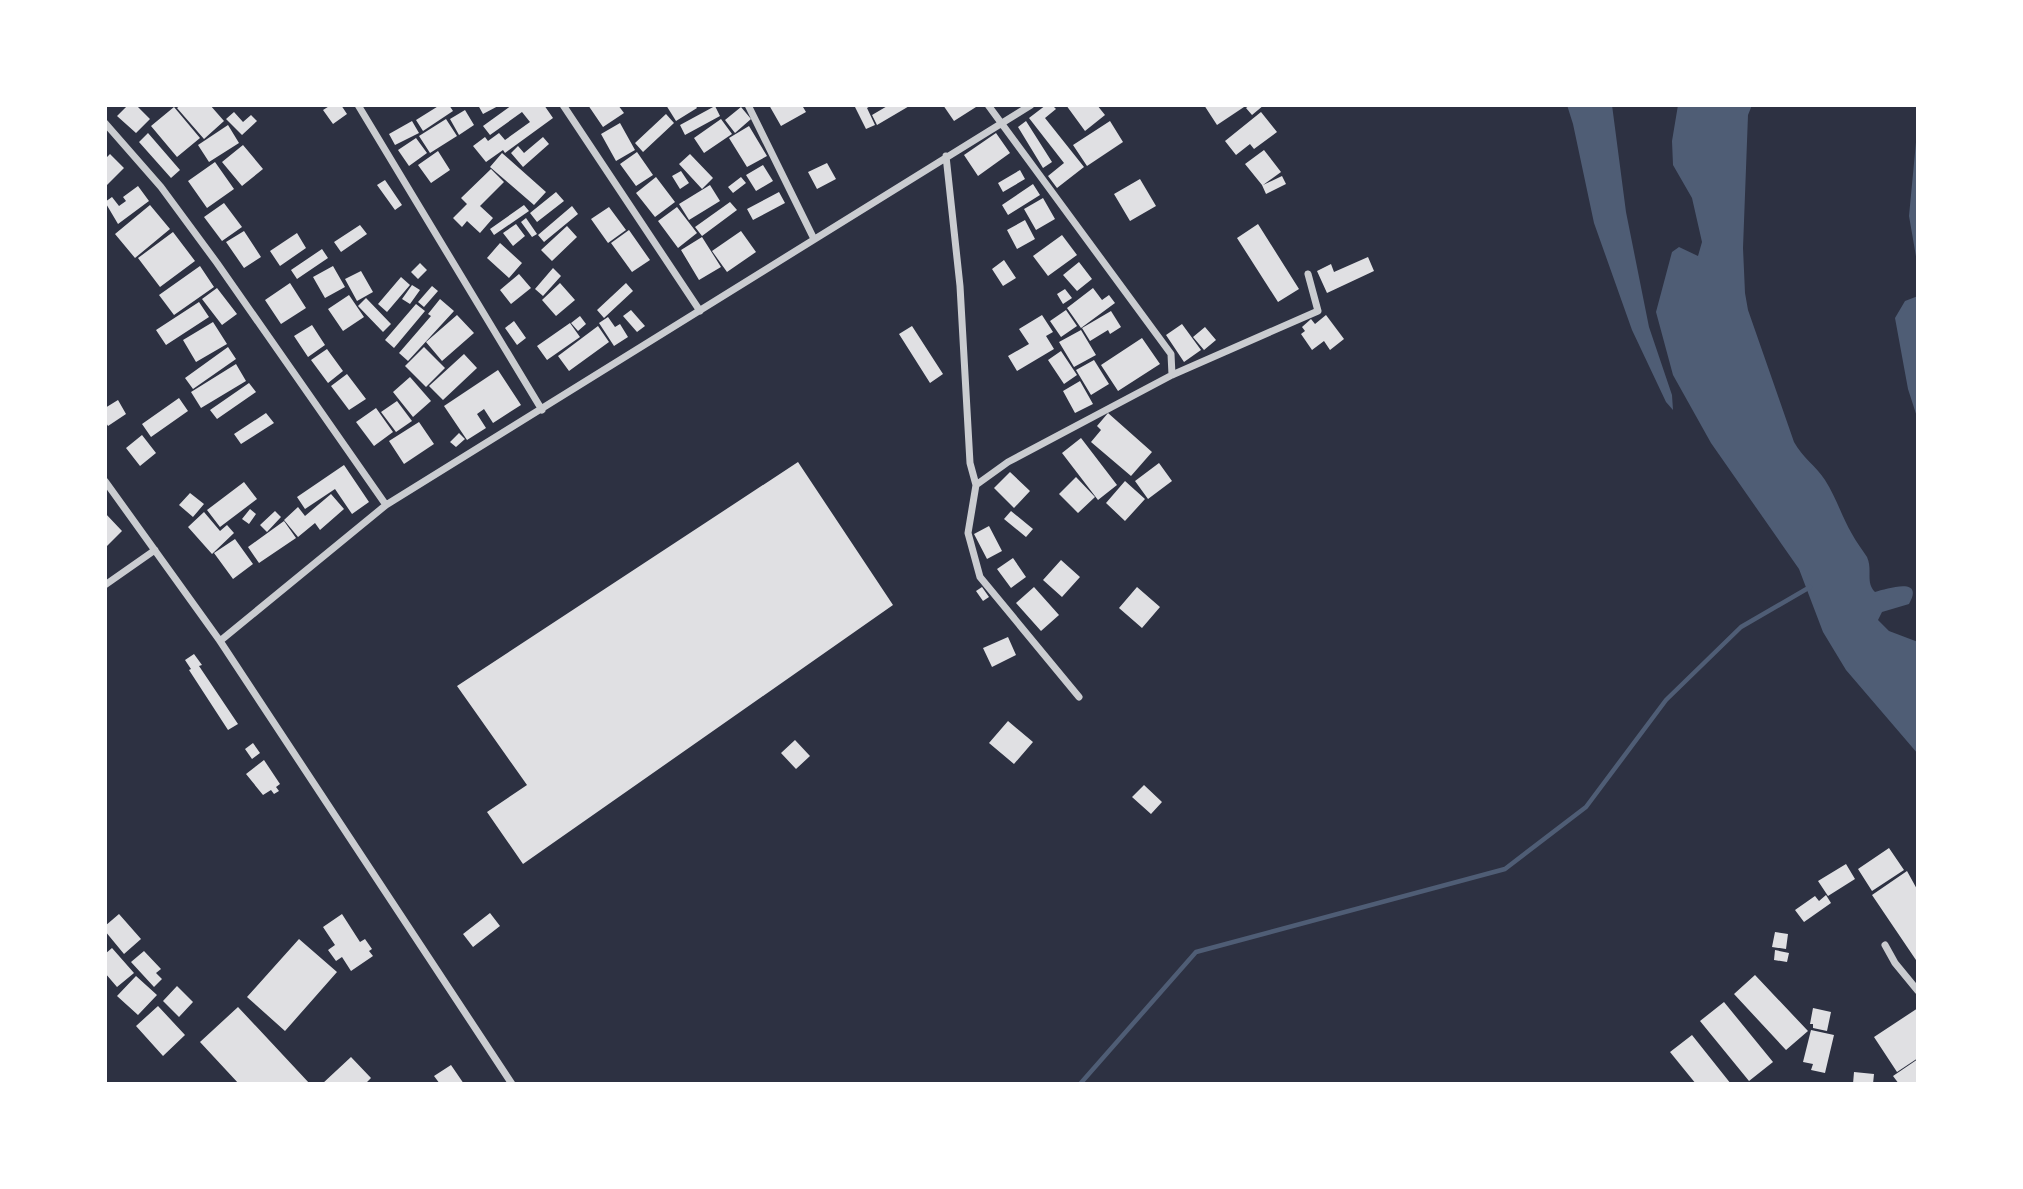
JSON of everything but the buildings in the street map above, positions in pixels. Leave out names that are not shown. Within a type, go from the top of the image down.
[{"type":"street","points":[[358,105],[542,410]]},
{"type":"street","points":[[563,105],[700,311]]},
{"type":"street","points":[[748,105],[814,239]]},
{"type":"street","points":[[988,105],[1171,354],[1172,375]]},
{"type":"street","points":[[220,641],[386,505],[1031,105]]},
{"type":"street","points":[[105,123],[161,187],[217,263],[386,505]]},
{"type":"street","points":[[946,156],[960,286],[970,463],[976,485],[968,533],[980,577],[1079,697]]},
{"type":"street","points":[[976,485],[1008,462],[1172,375],[1318,311],[1308,274]]},
{"type":"street","points":[[105,481],[220,641],[512,1084]]},
{"type":"street","points":[[105,586],[155,550]]},
{"type":"street","points":[[1885,945],[1895,964],[1918,991]]},
{"type":"water","points":[[1567,105],[1612,105],[1626,212],[1649,327],[1672,395],[1673,410],[1666,402],[1632,330],[1594,223]]},
{"type":"water","points":[[1678,105],[1752,105],[1748,115],[1743,248],[1748,310],[1794,442],[1825,480],[1855,540],[1867,557],[1872,588],[1875,592],[1902,586],[1912,590],[1909,604],[1882,612],[1878,620],[1889,631],[1918,642],[1918,754],[1846,670],[1823,632],[1799,569],[1711,443],[1673,375],[1656,312],[1672,252],[1679,247],[1698,256],[1702,242],[1692,198],[1673,165],[1672,141]]},
{"type":"water","points":[[1918,121],[1918,268],[1909,216]]},
{"type":"water","points":[[1918,296],[1918,420],[1908,389],[1895,318],[1905,301]]},
{"type":"waterway","points":[[1080,1084],[1196,952],[1505,869],[1586,807],[1666,700],[1741,627],[1810,587]]}]
